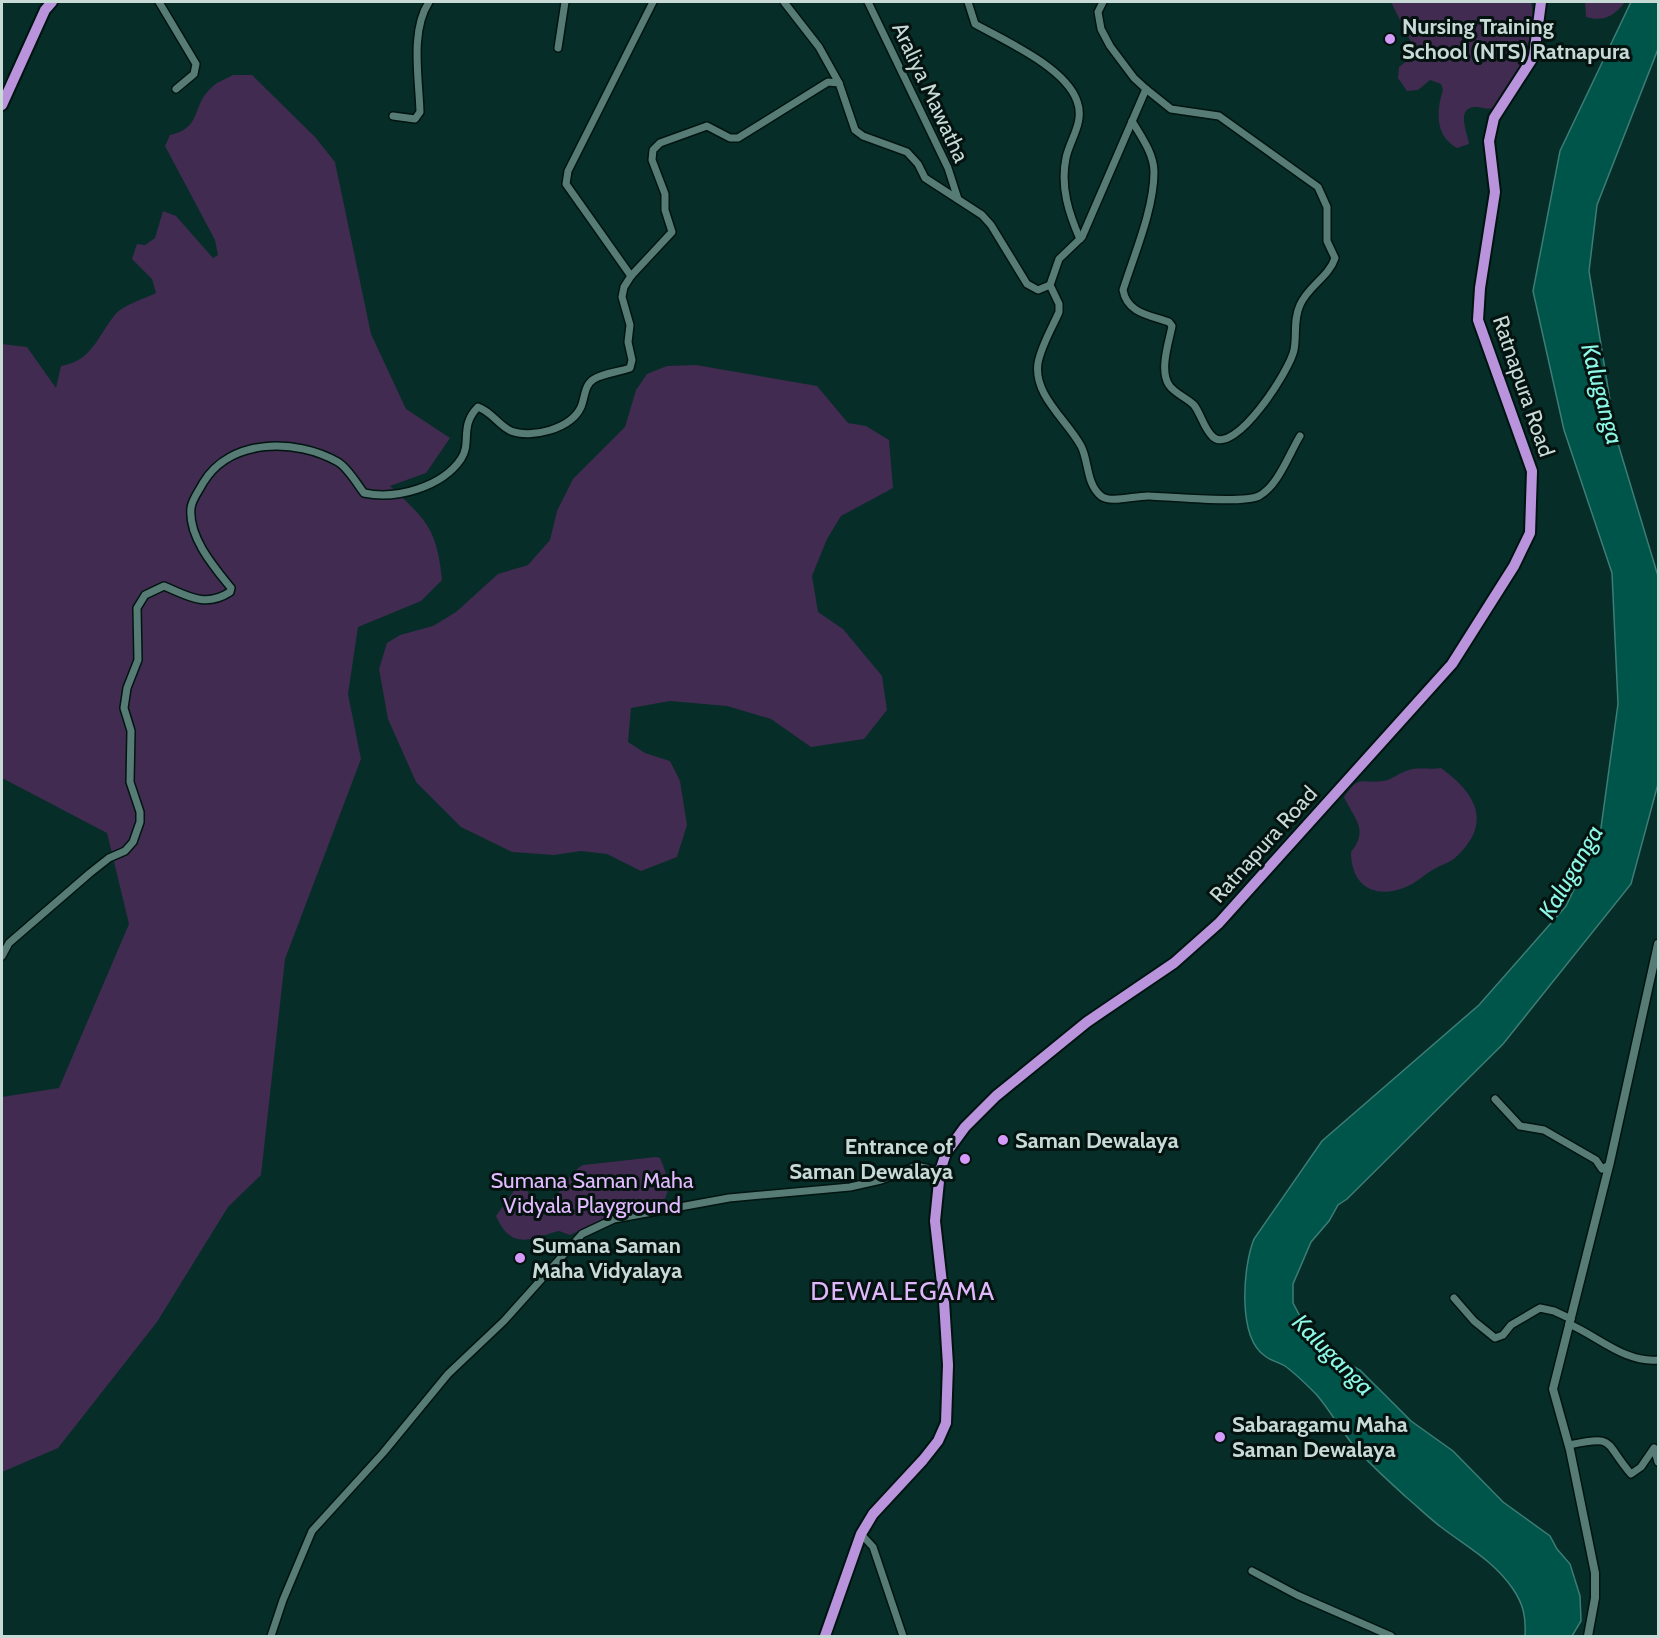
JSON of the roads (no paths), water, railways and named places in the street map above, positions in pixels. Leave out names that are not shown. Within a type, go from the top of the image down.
[{"type":"highway","points":[[2,105],[45,10],[52,2]]},
{"type":"highway","name":"Ratnapura Road","points":[[825,1636],[861,1534],[873,1514],[928,1454],[946,1423],[948,1365],[935,1221],[940,1171],[946,1153],[965,1127],[996,1096],[1087,1022],[1174,963],[1219,923],[1452,664],[1514,566],[1530,533],[1532,471],[1478,320],[1479,298],[1495,192],[1489,141],[1494,118],[1534,56],[1541,2]]},
{"type":"street","points":[[159,2],[196,64],[194,74],[176,88]]},
{"type":"street","points":[[393,116],[415,119],[420,112],[419,28],[422,13],[429,2]]},
{"type":"street","points":[[558,48],[565,2]]},
{"type":"street","points":[[630,276],[566,184],[568,171],[652,2]]},
{"type":"street","points":[[784,2],[819,47],[839,83],[855,130],[863,136],[907,152],[918,164],[925,178],[982,215],[991,225],[1027,284],[1038,290],[1050,285]]},
{"type":"street","name":"Araliya Mawatha","points":[[868,2],[936,141],[958,199]]},
{"type":"street","points":[[968,2],[975,24],[1044,62],[1063,81],[1077,101],[1079,124],[1066,157],[1063,181],[1069,215],[1080,239]]},
{"type":"street","points":[[1103,2],[1098,12],[1101,28],[1110,46],[1134,78],[1146,89],[1171,110],[1219,116],[1237,127],[1274,157],[1318,187],[1327,207],[1327,241],[1335,258],[1332,267],[1311,287],[1300,305],[1294,327],[1294,351],[1272,394],[1262,409],[1227,439],[1219,440],[1211,436],[1194,405],[1169,385],[1165,370],[1172,326],[1169,322],[1133,310],[1125,300],[1123,290],[1151,197],[1154,170],[1145,141],[1132,121]]},
{"type":"street","points":[[2,956],[9,943],[90,873],[109,858],[125,851],[133,842],[140,822],[140,812],[130,782],[131,731],[124,708],[138,660],[137,608],[145,595],[158,586],[205,600],[217,600],[230,592],[231,588],[210,562],[193,525],[191,508],[194,498],[210,472],[224,460],[239,453],[291,445],[318,453],[340,463],[364,493],[380,496],[423,487],[444,475],[463,457],[468,417],[478,407],[490,412],[498,422],[511,431],[532,435],[560,425],[580,409],[586,388],[593,379],[630,369],[632,360],[628,342],[630,325],[622,297],[624,287],[630,276],[672,232],[665,210],[665,194],[652,160],[653,150],[660,143],[707,126],[730,138],[738,138],[822,84],[839,83]]},
{"type":"street","points":[[1146,89],[1080,239],[1059,259],[1050,285],[1059,304],[1059,312],[1038,362],[1037,378],[1045,395],[1082,447],[1093,488],[1102,497],[1109,499],[1136,495],[1231,499],[1257,497],[1269,489],[1300,436]]},
{"type":"street","points":[[1588,1636],[1595,1598],[1595,1573],[1569,1445],[1553,1389],[1610,1165],[1659,945]]},
{"type":"street","points":[[1495,1099],[1520,1126],[1544,1130],[1596,1160],[1602,1169],[1610,1165]]},
{"type":"street","points":[[272,1636],[282,1600],[312,1531],[383,1453],[448,1374],[504,1321],[582,1234],[614,1219],[706,1202],[850,1187],[880,1180],[916,1166],[940,1171]]},
{"type":"street","points":[[1454,1298],[1474,1321],[1495,1338],[1503,1335],[1511,1325],[1540,1308],[1554,1311],[1629,1357],[1644,1361],[1659,1360]]},
{"type":"street","points":[[1569,1445],[1600,1438],[1609,1443],[1616,1456],[1631,1474],[1635,1474],[1654,1448],[1659,1462]]},
{"type":"street","points":[[861,1534],[873,1547],[903,1636]]},
{"type":"street","points":[[1252,1571],[1297,1595],[1390,1636]]},
{"type":"water","name":"Kaluganga","points":[[1631,2],[1658,2],[1658,49],[1597,205],[1589,271],[1616,437],[1658,576],[1658,784],[1631,884],[1503,1044],[1347,1199],[1338,1205],[1329,1221],[1311,1242],[1293,1284],[1293,1303],[1300,1316],[1332,1355],[1360,1370],[1411,1421],[1453,1451],[1503,1502],[1550,1536],[1557,1549],[1570,1564],[1580,1596],[1581,1621],[1572,1636],[1525,1636],[1525,1617],[1522,1606],[1506,1579],[1480,1555],[1437,1524],[1386,1479],[1354,1446],[1316,1394],[1289,1369],[1267,1358],[1256,1347],[1246,1318],[1245,1283],[1254,1239],[1322,1141],[1479,1005],[1566,906],[1600,835],[1618,704],[1612,573],[1564,430],[1533,291],[1560,151]]},
{"type":"place","name":"Nursing Training School (NTS) Ratnapura","points":[[1390,39]]},
{"type":"place","name":"Saman Dewalaya","points":[[1003,1140]]},
{"type":"place","name":"Entrance of Saman Dewalaya","points":[[965,1159]]},
{"type":"place","name":"Sumana Saman Maha Vidyalaya","points":[[520,1258]]},
{"type":"place","name":"Sabaragamu Maha Saman Dewalaya","points":[[1220,1437]]},
{"type":"district","name":"DEWALEGAMA","points":[[903,1291]]},
{"type":"park label","name":"Sumana Saman Maha Vidyala Playground","points":[[592,1192]]}]
